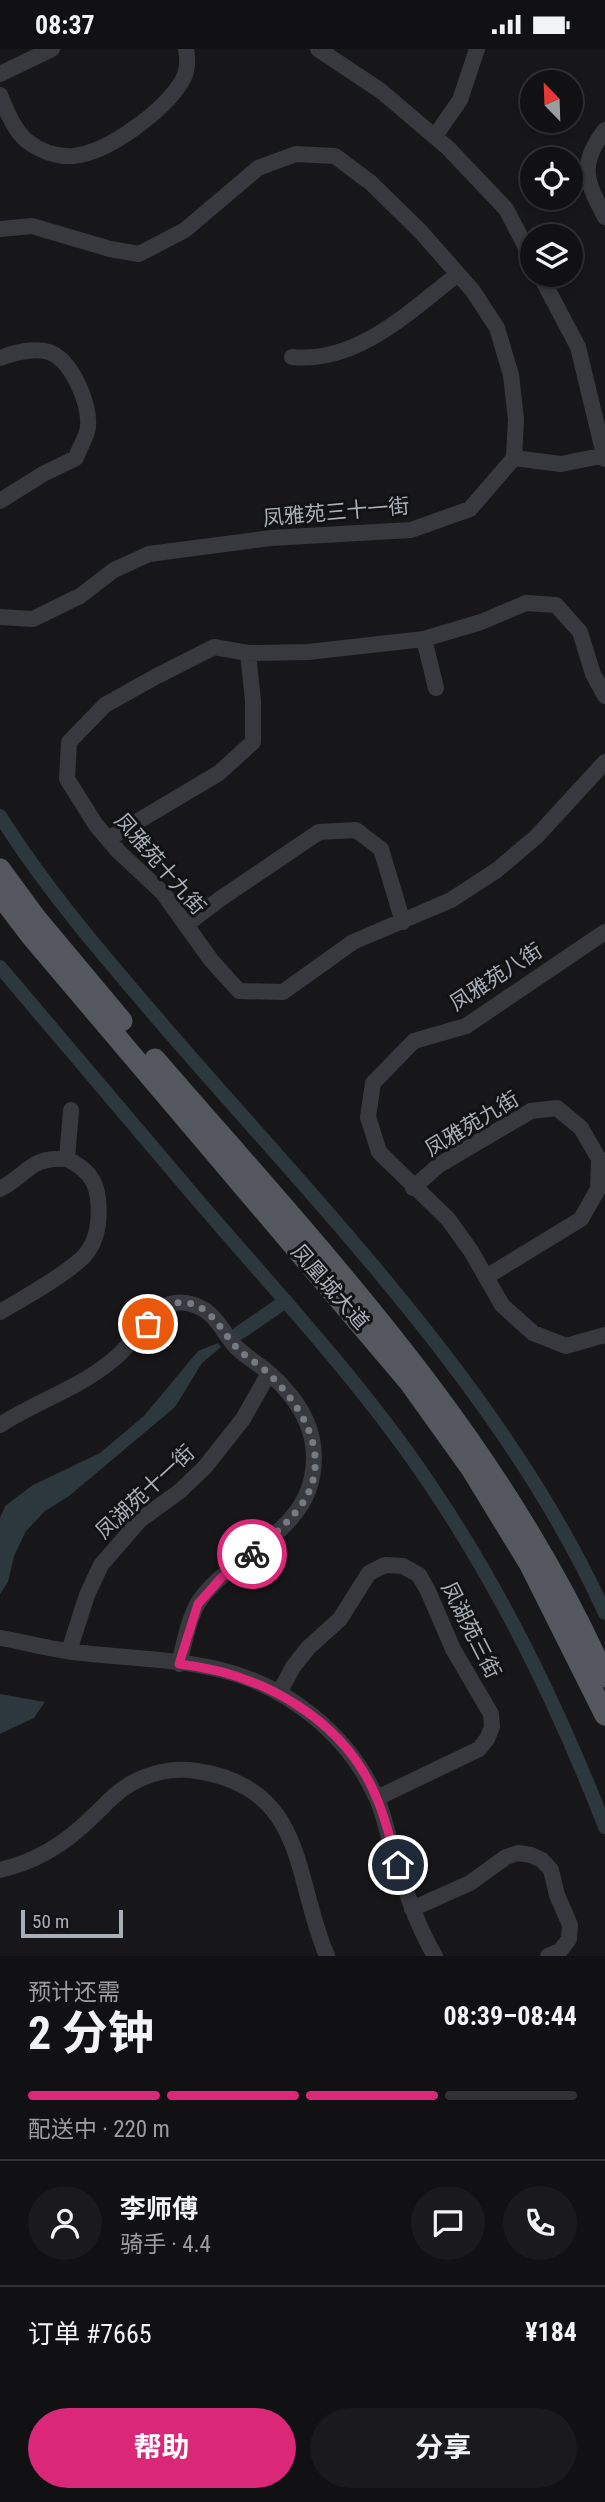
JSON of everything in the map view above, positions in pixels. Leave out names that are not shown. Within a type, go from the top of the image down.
[{"type":"main road","name":"凤凰城大道","points":[[0,869],[84,977],[358,1292],[451,1412],[486,1462],[536,1543],[605,1677]]},
{"type":"main road","name":"凤凰城大道","points":[[0,895],[48,957],[409,1382],[472,1470],[530,1565],[605,1715]]},
{"type":"street","points":[[0,74],[52,49]]},
{"type":"street","points":[[0,95],[15,128],[26,140],[55,155],[87,153],[141,123],[164,102],[182,81],[187,70],[186,49]]},
{"type":"street","points":[[318,49],[381,91],[435,136],[506,209],[520,236]]},
{"type":"street","points":[[435,136],[460,100],[477,49]]},
{"type":"street","points":[[605,130],[592,147],[586,170],[593,195],[605,217]]},
{"type":"street","points":[[0,229],[33,226],[110,249],[139,254],[185,230],[258,168],[296,154],[335,156],[371,183],[421,232],[473,291],[497,328],[510,375],[515,408],[514,458],[561,464],[605,457],[578,347],[546,287]]},
{"type":"street","points":[[292,357],[312,359],[373,338],[458,274]]},
{"type":"street","points":[[0,358],[19,351],[49,352],[66,364],[84,395],[88,427],[76,458],[43,474],[0,501]]},
{"type":"street","name":"凤雅苑三十一街","points":[[0,617],[33,619],[80,596],[114,571],[149,554],[271,538],[411,530],[470,509],[514,458]]},
{"type":"street","name":"凤雅苑十九街","points":[[605,696],[593,674],[580,632],[556,604],[526,603],[481,622],[424,639],[308,652],[248,653],[214,647],[105,705],[69,742],[67,779],[108,839],[163,893],[211,960],[239,991],[282,992],[353,942],[450,900],[497,870],[537,836],[605,762]]},
{"type":"street","points":[[424,639],[436,688]]},
{"type":"street","points":[[108,839],[219,773],[253,743],[253,701],[248,653]]},
{"type":"street","points":[[187,924],[319,832],[356,830],[381,849],[403,922]]},
{"type":"street","name":"凤雅苑八街","points":[[413,1188],[379,1152],[368,1117],[373,1083],[414,1041],[466,1026],[605,932]]},
{"type":"street","name":"凤雅苑九街","points":[[413,1188],[439,1165],[531,1111],[556,1108],[581,1128],[599,1159],[598,1189],[582,1219],[486,1277]]},
{"type":"street","points":[[67,1159],[71,1110]]},
{"type":"street","points":[[0,1189],[35,1163],[51,1158],[67,1159],[81,1166],[92,1177],[100,1215],[96,1235],[85,1255],[0,1312]]},
{"type":"street","points":[[413,1188],[448,1220],[502,1305],[533,1333],[566,1346],[605,1335]]},
{"type":"street","points":[[0,1425],[100,1371],[133,1341],[158,1311],[172,1304],[188,1303],[203,1308],[239,1350],[269,1373],[297,1404],[308,1424],[314,1447],[314,1469],[308,1492],[296,1512],[254,1552],[222,1577],[198,1604],[179,1664]]},
{"type":"street","name":"凤湖苑十一街","points":[[69,1651],[87,1595],[101,1565],[140,1520],[180,1491],[205,1467],[243,1419],[269,1373]]},
{"type":"street","name":"凤湖苑三街","points":[[279,1693],[293,1667],[308,1648],[340,1619],[369,1573],[386,1565],[403,1566],[419,1575],[453,1649],[491,1714],[492,1727],[479,1749],[377,1798]]},
{"type":"street","points":[[0,1638],[69,1651],[221,1670],[279,1693],[314,1717],[337,1738],[356,1762],[377,1798],[412,1909],[435,1956]]},
{"type":"street","points":[[0,1870],[41,1856],[67,1840],[114,1795],[136,1780],[163,1772],[190,1770],[218,1774],[243,1785],[265,1801],[283,1822],[295,1847],[307,1901],[327,1956]]},
{"type":"street","points":[[412,1909],[470,1883],[506,1857],[519,1853],[531,1855],[542,1860],[551,1870],[557,1895],[570,1925],[569,1939],[565,1945],[560,1951],[548,1956]]},
{"type":"shaded area","points":[[218,1343],[221,1347],[202,1363],[175,1407],[69,1496],[45,1511],[26,1531],[14,1556],[8,1582],[0,1594],[0,1518],[5,1506],[33,1485],[100,1453],[144,1416],[198,1351]]},
{"type":"shaded area","points":[[0,1694],[45,1702],[34,1718],[0,1734]]},
{"type":"waterway","points":[[0,816],[59,900],[103,954],[349,1237],[464,1381],[517,1455],[564,1533],[605,1613]]},
{"type":"waterway","points":[[0,967],[318,1339],[409,1454],[462,1534],[509,1615],[550,1698],[605,1827]]},
{"type":"waterway","points":[[239,1333],[286,1301]]},
{"type":"way so far","points":[[148,1324],[158,1311],[172,1304],[188,1303],[203,1308],[239,1350],[269,1373],[297,1404],[308,1424],[314,1447],[314,1469],[308,1492],[296,1512],[252,1554]]},
{"type":"route","points":[[252,1554],[222,1577],[198,1604],[179,1664],[241,1676],[279,1693],[314,1717],[344,1746],[368,1780],[377,1798],[398,1865]]}]
